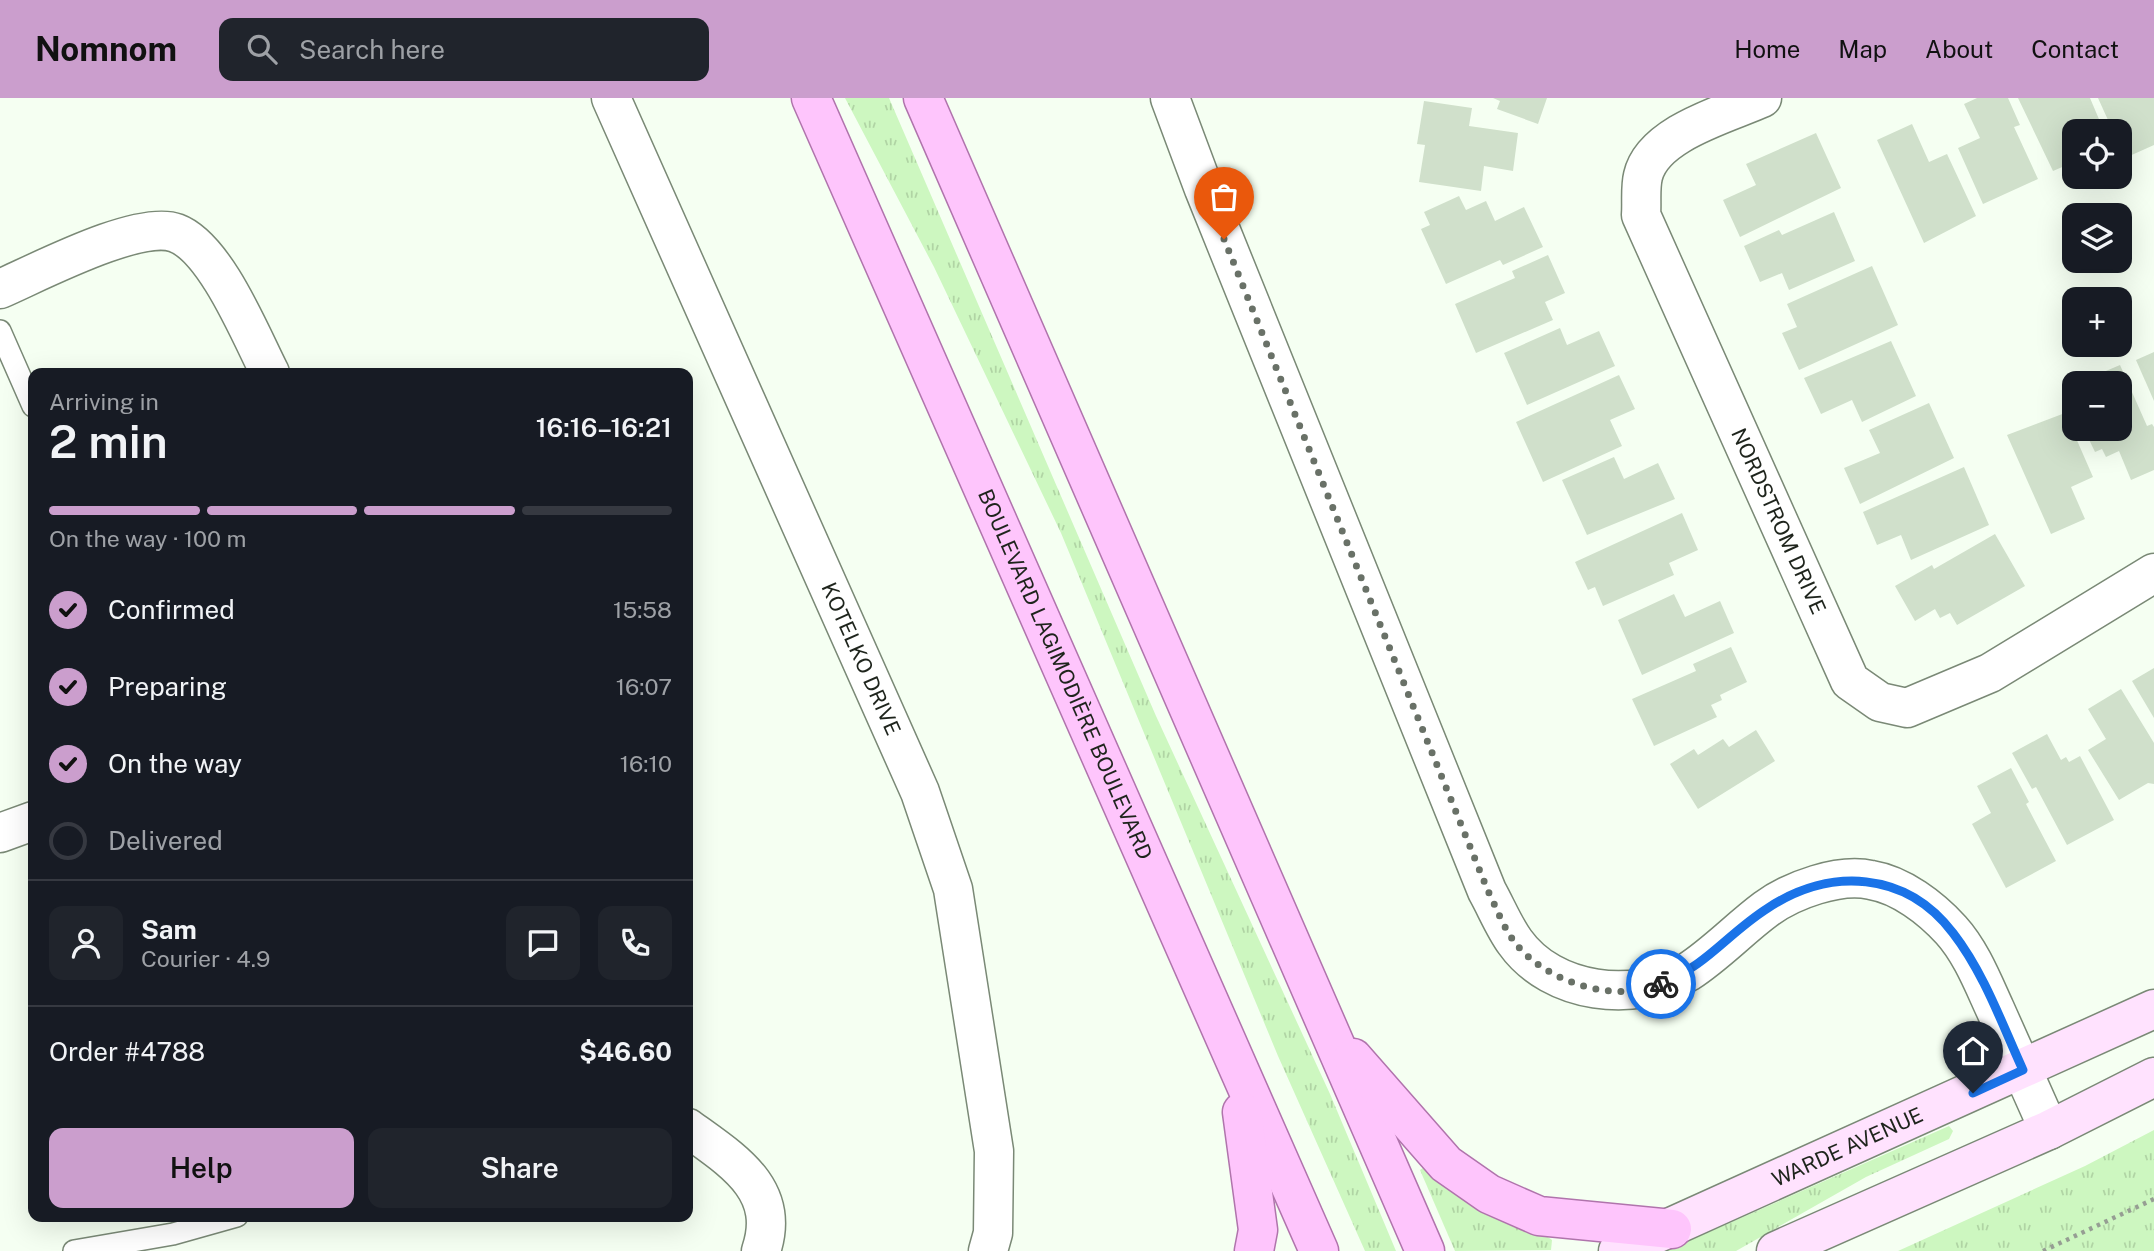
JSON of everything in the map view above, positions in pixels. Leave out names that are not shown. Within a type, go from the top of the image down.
[{"type":"main road","name":"BOULEVARD LAGIMODIÈRE BOULEVARD","points":[[811,98],[1319,1251]]},
{"type":"main road","points":[[923,98],[1425,1251]]},
{"type":"main road","points":[[1329,1030],[1446,1164],[1489,1194],[1539,1216],[1672,1229]]},
{"type":"main road","points":[[1229,1045],[1251,1158],[1258,1230],[1254,1251]]},
{"type":"street","name":"KOTELKO DRIVE","points":[[611,98],[920,792],[953,889],[994,1151],[993,1233],[988,1251]]},
{"type":"street","points":[[1170,98],[1203,189],[1482,878],[1515,943],[1547,972],[1578,985],[1612,990],[1653,987],[1685,974],[1710,957],[1769,907],[1804,889],[1837,881],[1871,880],[1901,891],[1929,909],[1952,931],[1976,970],[2049,1130]]},
{"type":"street","name":"NORDSTROM DRIVE","points":[[1762,98],[1687,130],[1662,144],[1643,175],[1642,215],[1850,681],[1880,702],[1907,709],[1990,673],[2154,573]]},
{"type":"street","points":[[0,289],[129,235],[152,230],[176,233],[197,248],[229,289],[268,368]]},
{"type":"street","points":[[0,833],[28,823]]},
{"type":"street","name":"WARDE AVENUE","points":[[1618,1251],[1672,1229],[2154,1009]]},
{"type":"street","points":[[1776,1251],[2049,1130],[2154,1077]]},
{"type":"street","points":[[693,1132],[732,1160],[755,1186],[767,1209],[766,1236],[761,1251]]},
{"type":"lane","points":[[0,331],[28,395]]},
{"type":"lane","points":[[74,1251],[173,1234],[216,1222]]},
{"type":"path","points":[[2043,1251],[2154,1199]]},
{"type":"green space","points":[[845,98],[889,98],[1156,716],[1330,1094],[1396,1251],[1365,1251],[1278,1056],[1061,533],[934,267]]},
{"type":"green space","points":[[1949,1126],[1953,1131],[1949,1139],[1866,1177],[1736,1251],[1666,1251]]},
{"type":"green space","points":[[2154,1130],[2154,1251],[1898,1251],[2085,1166]]},
{"type":"green space","points":[[1427,1165],[1545,1235],[1552,1240],[1551,1250],[1455,1251],[1420,1170]]},
{"type":"building","points":[[1493,98],[1547,98],[1538,124],[1497,109],[1500,101]]},
{"type":"building","points":[[1977,98],[2008,98],[2020,125],[2014,127],[2038,179],[1983,204],[1958,148],[1980,138],[1964,104]]},
{"type":"building","points":[[2018,98],[2090,98],[2099,119],[2062,119],[2062,167],[2053,171]]},
{"type":"building","points":[[2098,98],[2154,98],[2154,145],[2132,155],[2132,119],[2108,119]]},
{"type":"building","points":[[1424,101],[1472,108],[1469,126],[1518,133],[1513,171],[1484,166],[1481,191],[1419,182],[1425,145],[1417,144]]},
{"type":"building","points":[[1912,124],[1929,162],[1947,154],[1976,216],[1924,243],[1877,140]]},
{"type":"building","points":[[1816,133],[1841,188],[1740,237],[1723,200],[1756,185],[1746,164]]},
{"type":"building","points":[[1459,196],[1466,210],[1486,201],[1495,221],[1524,207],[1543,247],[1503,265],[1500,260],[1446,284],[1421,229],[1430,225],[1424,212]]},
{"type":"building","points":[[1834,212],[1855,261],[1789,290],[1782,273],[1760,282],[1744,246],[1779,230],[1782,235]]},
{"type":"building","points":[[1548,255],[1565,293],[1545,302],[1553,320],[1476,353],[1455,304],[1515,278],[1512,271]]},
{"type":"building","points":[[1872,266],[1898,325],[1799,370],[1782,333],[1797,327],[1787,304]]},
{"type":"building","points":[[1560,328],[1567,345],[1599,331],[1615,366],[1527,405],[1504,353]]},
{"type":"building","points":[[1891,341],[1916,396],[1862,422],[1852,400],[1821,414],[1804,378]]},
{"type":"building","points":[[2154,352],[2154,401],[2136,360]]},
{"type":"building","points":[[2120,365],[2123,371],[2106,371]]},
{"type":"building","points":[[1619,375],[1635,409],[1610,420],[1622,446],[1543,482],[1516,422]]},
{"type":"building","points":[[2132,392],[2147,426],[2152,424],[2154,427],[2154,470],[2131,480],[2119,451],[2106,457],[2102,449],[2095,452],[2090,441],[2132,441]]},
{"type":"building","points":[[1929,403],[1954,458],[1860,504],[1844,468],[1880,453],[1869,430]]},
{"type":"building","points":[[2062,414],[2062,441],[2077,441],[2093,477],[2071,487],[2085,519],[2051,534],[2007,435]]},
{"type":"building","points":[[1614,457],[1624,479],[1658,463],[1675,499],[1587,535],[1562,480]]},
{"type":"building","points":[[1964,467],[1989,525],[1911,560],[1901,535],[1877,545],[1863,512]]},
{"type":"building","points":[[1682,513],[1698,550],[1669,563],[1674,575],[1603,606],[1595,587],[1588,590],[1575,562]]},
{"type":"building","points":[[1995,534],[2025,586],[1957,625],[1950,613],[1940,618],[1935,609],[1915,621],[1895,586],[1932,565],[1934,569]]},
{"type":"building","points":[[1674,594],[1685,617],[1720,601],[1734,633],[1642,675],[1618,620]]},
{"type":"building","points":[[1731,647],[1747,682],[1720,695],[1722,700],[1711,705],[1717,717],[1654,746],[1632,699],[1696,671],[1693,664]]},
{"type":"building","points":[[2154,668],[2154,718],[2132,681]]},
{"type":"building","points":[[2121,689],[2154,743],[2154,784],[2148,783],[2119,800],[2088,750],[2106,739],[2088,709]]},
{"type":"building","points":[[1756,730],[1775,761],[1698,809],[1670,764],[1694,749],[1698,755],[1723,739],[1729,747]]},
{"type":"building","points":[[2047,734],[2061,760],[2066,757],[2069,762],[2080,756],[2114,820],[2067,845],[2036,787],[2032,789],[2012,753]]},
{"type":"building","points":[[2011,768],[2029,802],[2026,804],[2056,861],[2006,888],[1972,824],[1991,813],[1977,786]]},
{"type":"way so far","points":[[1224,239],[1488,891],[1515,943],[1547,972],[1578,985],[1612,990],[1661,984]]},
{"type":"route","points":[[1661,984],[1685,974],[1710,957],[1769,907],[1804,889],[1837,881],[1871,880],[1901,891],[1929,909],[1952,931],[1970,958],[1987,992],[2023,1070],[1973,1093]]}]
